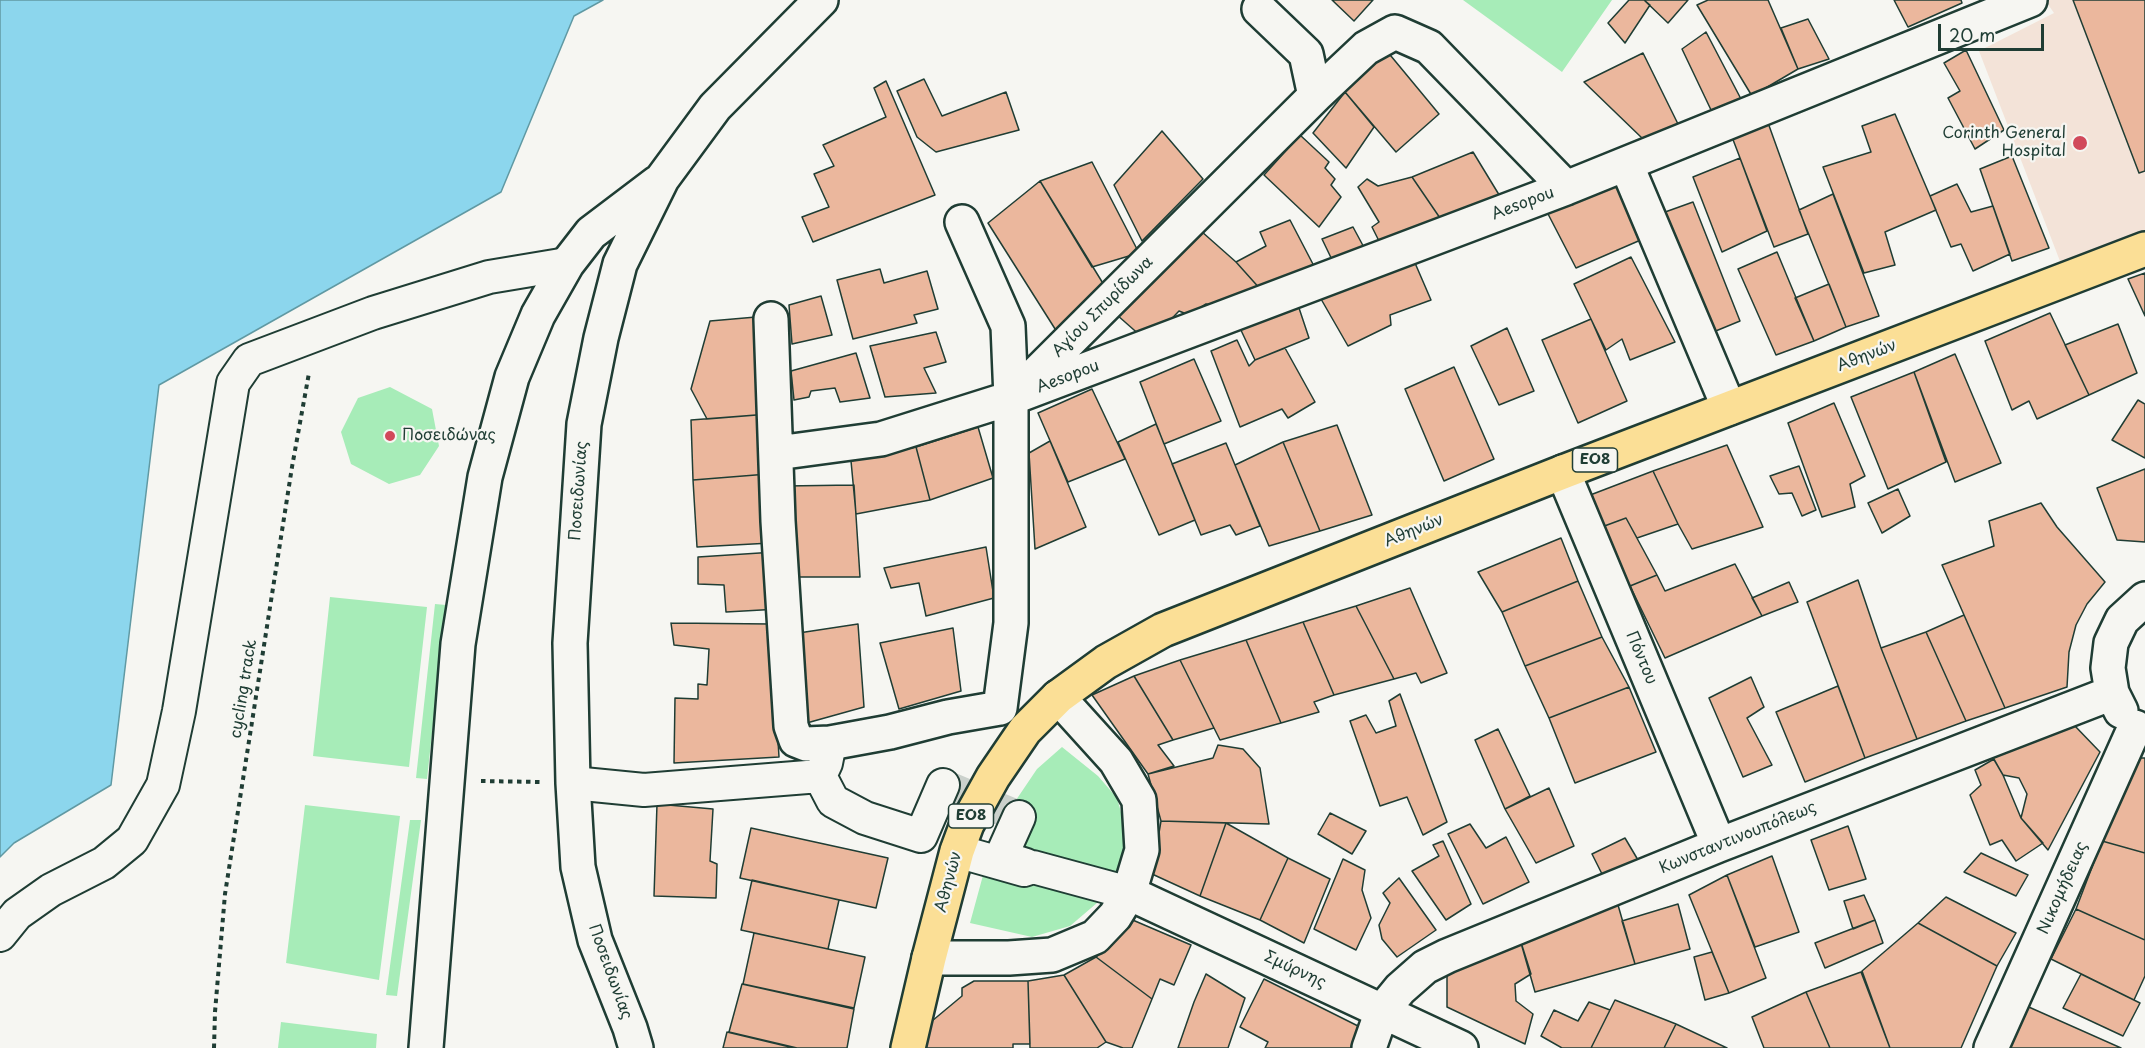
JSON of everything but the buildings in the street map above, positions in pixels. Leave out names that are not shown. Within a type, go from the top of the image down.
[{"type":"main road","name":"Αθηνών","points":[[908,1048],[957,851],[967,824],[993,777],[1025,730],[1058,697],[1106,662],[1163,630],[1563,472],[2145,249]]},
{"type":"street","name":"Ποσειδωνίας","points":[[636,1048],[595,940],[578,867],[573,783],[570,643],[584,424],[601,338],[620,264],[662,179],[715,106],[821,0]]},
{"type":"street","name":"Aesopou","points":[[777,453],[881,439],[1011,398],[1566,188],[2030,0]]},
{"type":"street","points":[[1259,9],[1306,54],[1315,96]]},
{"type":"street","name":"Αγίου Σπυρίδωνα","points":[[1011,398],[1315,96],[1366,48],[1395,32],[1429,47],[1566,188]]},
{"type":"street","points":[[1626,164],[1729,408]]},
{"type":"street","points":[[426,1048],[458,644],[485,477],[512,377],[538,315],[567,264],[591,233],[662,179]]},
{"type":"street","points":[[962,222],[1008,326],[1011,398],[1011,623],[1000,708]]},
{"type":"street","points":[[0,935],[17,914],[51,890],[104,863],[132,840],[163,785],[180,711],[233,383],[249,360],[373,313],[489,277],[567,264]]},
{"type":"street","points":[[771,319],[778,521],[791,726],[796,740],[806,744],[830,743],[1000,708]]},
{"type":"street","name":"Πόντου","points":[[1563,472],[1719,845]]},
{"type":"street","name":"Νικομήδειας","points":[[1991,1048],[2140,730],[2121,712],[2112,693],[2108,668],[2111,644],[2122,621],[2145,599]]},
{"type":"street","name":"Κωνσταντινουπόλεως","points":[[1382,1011],[1400,989],[1425,967],[1447,956],[1719,845],[2112,693]]},
{"type":"street","points":[[929,958],[1009,958],[1052,955],[1095,937],[1115,916],[1129,893],[1142,850],[1139,800],[1116,761],[1058,697]]},
{"type":"street","points":[[1000,708],[1025,730]]},
{"type":"street","points":[[820,776],[826,763],[830,743]]},
{"type":"street","points":[[573,783],[644,790],[820,776]]},
{"type":"street","points":[[820,776],[833,801],[865,819],[921,836],[943,785]]},
{"type":"street","points":[[1019,817],[1001,857],[1129,893]]},
{"type":"street","points":[[957,851],[1024,870],[1033,867]]},
{"type":"street","name":"Σμύρνης","points":[[1129,893],[1461,1048]]},
{"type":"street","points":[[1369,1048],[1382,1011]]},
{"type":"path","name":"сycling track","points":[[214,1048],[214,1012],[225,894],[314,336]]},
{"type":"path","points":[[448,780],[573,783]]},
{"type":"shaded area","name":"Corinth General Hospital","points":[[2045,0],[2145,0],[2145,236],[2063,269],[1979,51],[2054,13]]},
{"type":"green space","points":[[1463,0],[1612,0],[1562,72]]},
{"type":"green space","points":[[390,387],[432,409],[439,446],[420,475],[389,484],[351,464],[341,432],[358,398]]},
{"type":"green space","points":[[330,597],[427,607],[409,767],[313,756]]},
{"type":"green space","points":[[435,604],[446,605],[427,779],[416,778]]},
{"type":"green space","points":[[1062,747],[1098,776],[1117,798],[1124,823],[1124,858],[1104,897],[1070,926],[1032,937],[970,923],[985,868],[1012,806],[1037,769]]},
{"type":"green space","points":[[305,805],[400,816],[379,980],[286,963]]},
{"type":"green space","points":[[410,820],[421,820],[397,996],[386,995]]},
{"type":"green space","points":[[281,1022],[377,1034],[376,1048],[278,1048]]},
{"type":"water","points":[[0,0],[603,0],[574,16],[501,192],[159,385],[111,785],[14,843],[0,857]]},
{"type":"tunnel","points":[[943,785],[1019,817]]},
{"type":"place","name":"Corinth General Hospital","points":[[2080,143]]},
{"type":"place","name":"Ποσειδώνας","points":[[390,436]]}]
